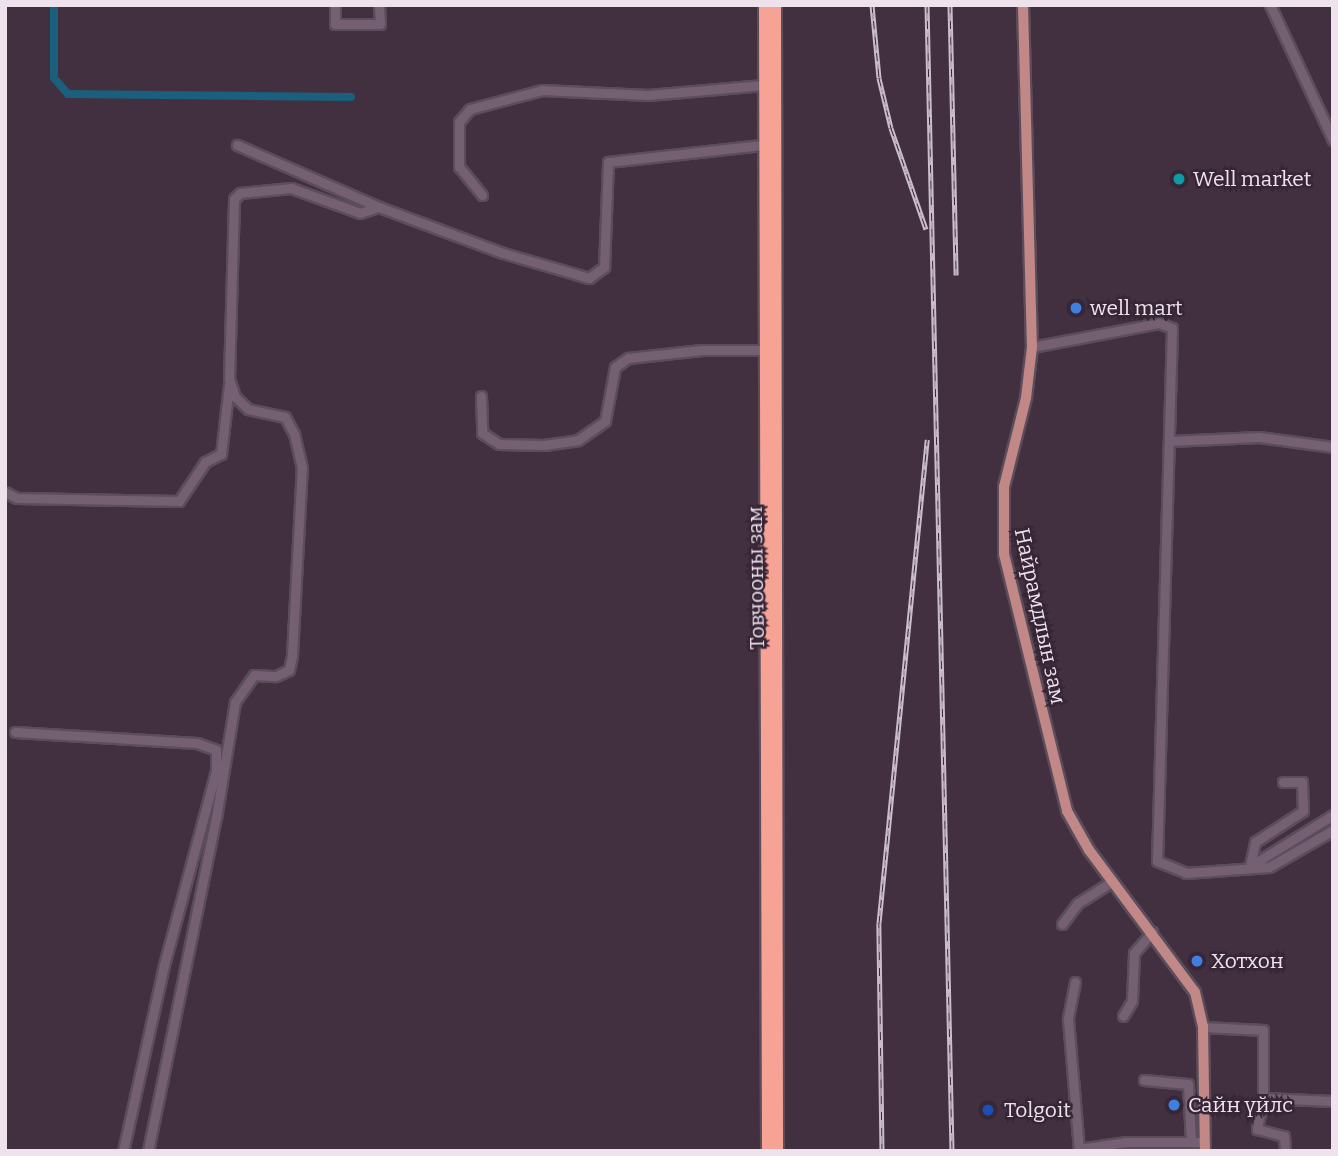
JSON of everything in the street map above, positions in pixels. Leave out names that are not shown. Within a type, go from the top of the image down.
[{"type":"highway","name":"Товчооны зам","points":[[765,5],[764,85],[769,144],[777,1151]]},
{"type":"highway","name":"Товчооны зам","points":[[768,1151],[765,349],[775,5]]},
{"type":"main road","name":"Найрамдлын зам","points":[[1023,5],[1032,347],[1026,398],[1004,487],[1001,538],[1060,793],[1079,834],[1191,983],[1203,1027],[1205,1147]]},
{"type":"street","points":[[335,5],[335,24],[380,24],[379,5]]},
{"type":"street","points":[[1270,5],[1330,125],[1333,140]]},
{"type":"street","points":[[482,195],[459,167],[459,122],[470,109],[542,90],[648,95],[764,85]]},
{"type":"street","points":[[237,145],[379,207],[503,253],[589,278],[604,267],[608,162],[769,144]]},
{"type":"street","points":[[5,503],[17,498],[179,501],[205,462],[220,454],[229,379],[234,199],[240,193],[291,188],[360,213],[379,207]]},
{"type":"street","points":[[1032,347],[1168,323],[1173,332],[1156,856],[1172,871],[1186,873],[1250,866],[1269,867],[1333,830]]},
{"type":"street","points":[[481,396],[482,433],[499,443],[544,445],[578,440],[605,421],[615,367],[628,358],[702,349],[765,349]]},
{"type":"street","points":[[148,1151],[216,818],[235,702],[254,674],[276,676],[289,670],[292,656],[304,485],[299,450],[285,417],[248,409],[235,397],[229,379]]},
{"type":"street","points":[[1170,440],[1259,437],[1333,447]]},
{"type":"street","points":[[5,492],[17,498]]},
{"type":"street","points":[[15,732],[197,743],[216,750],[216,771],[164,965],[122,1151]]},
{"type":"street","points":[[1250,866],[1255,842],[1303,811],[1302,782],[1283,782]]},
{"type":"street","points":[[1250,866],[1333,815]]},
{"type":"street","points":[[1062,924],[1078,903],[1113,881]]},
{"type":"street","points":[[1123,1016],[1132,1001],[1134,953],[1152,932]]},
{"type":"street","points":[[1074,982],[1068,1019],[1078,1150],[1191,1142],[1205,1147]]},
{"type":"street","points":[[1203,1027],[1264,1030],[1263,1098],[1258,1131],[1284,1136],[1285,1151]]},
{"type":"street","points":[[1144,1080],[1188,1084],[1191,1142]]},
{"type":"street","points":[[1263,1098],[1333,1101]]},
{"type":"waterway","points":[[54,5],[54,78],[68,94],[351,97]]},
{"type":"railway","points":[[872,5],[879,78],[891,128],[926,229]]},
{"type":"railway","points":[[927,5],[952,1151]]},
{"type":"railway","points":[[950,5],[956,275]]},
{"type":"railway","points":[[882,1151],[879,923],[927,439]]},
{"type":"place","name":"Well market","points":[[1179,179]]},
{"type":"place","name":"well mart","points":[[1076,308]]},
{"type":"place","name":"Хотхон","points":[[1197,961]]},
{"type":"place","name":"Сайн үйлс","points":[[1174,1105]]},
{"type":"place","name":"Tolgoit","points":[[988,1110]]}]
